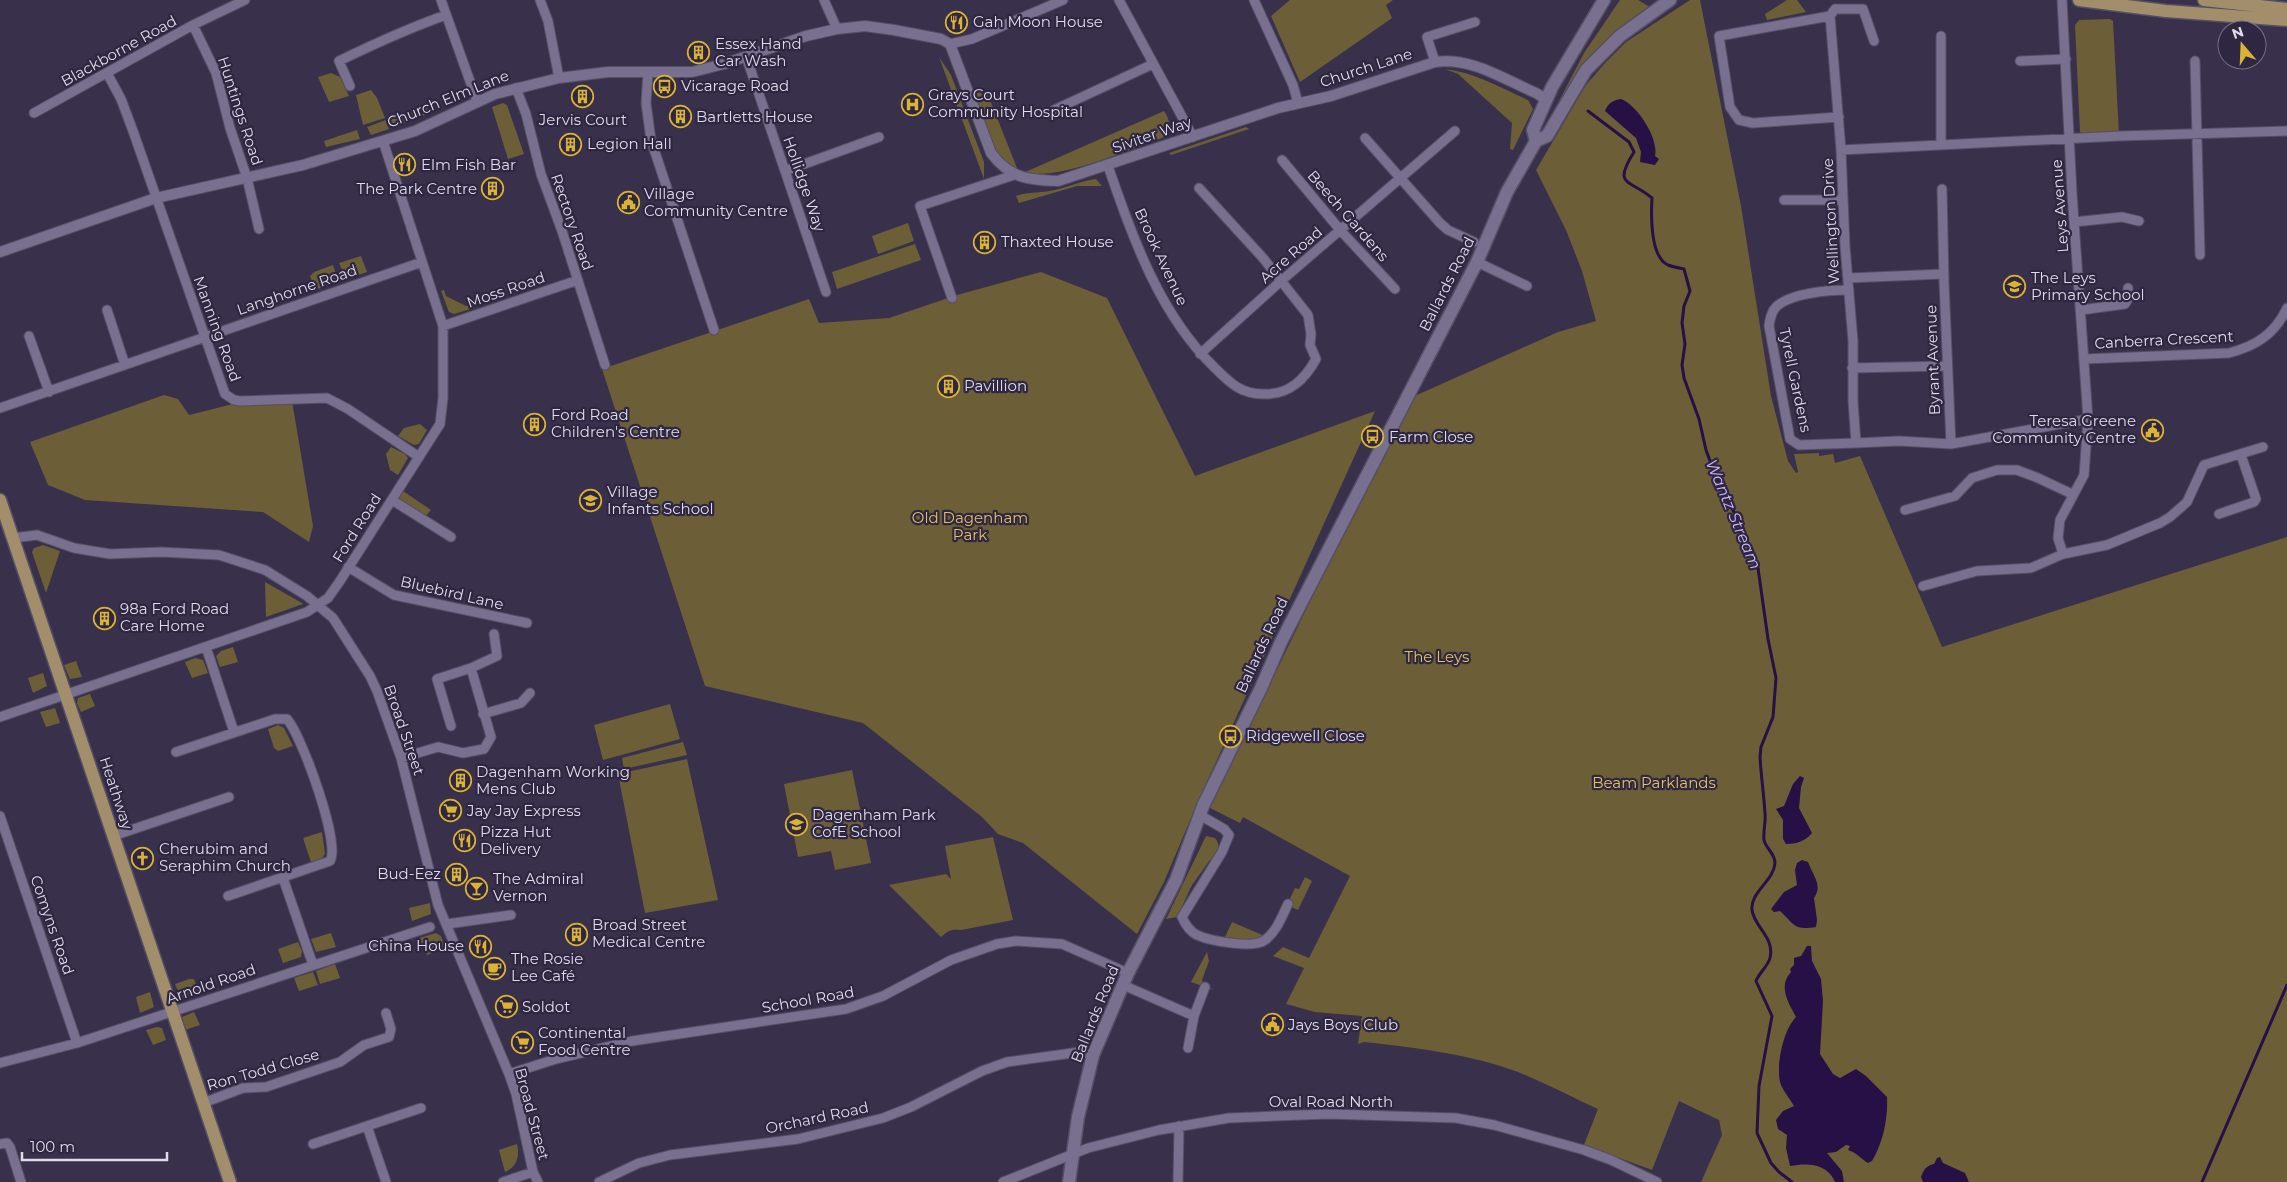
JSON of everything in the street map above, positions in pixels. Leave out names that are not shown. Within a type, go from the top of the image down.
[{"type":"main road","name":"Ballards Road","points":[[1536,141],[1533,130],[1547,100],[1604,0]]},
{"type":"main road","name":"Ballards Road","points":[[1068,1182],[1078,1117],[1093,1055],[1128,973],[1176,880],[1200,814],[1313,576],[1478,262],[1507,192],[1536,141],[1547,136],[1586,70],[1620,36],[1670,0]]},
{"type":"main road","points":[[2080,0],[2166,11],[2287,20]]},
{"type":"main road","points":[[2204,0],[2287,8]]},
{"type":"main road","points":[[1547,100],[1560,97],[1573,90]]},
{"type":"main road","name":"Heathway","points":[[0,500],[230,1182]]},
{"type":"street","name":"Blackborne Road","points":[[34,113],[193,25],[245,0]]},
{"type":"street","points":[[440,0],[477,101]]},
{"type":"street","points":[[540,0],[548,21],[559,78]]},
{"type":"street","points":[[824,0],[837,29]]},
{"type":"street","points":[[950,44],[972,39],[1063,0]]},
{"type":"street","points":[[1119,0],[1192,137]]},
{"type":"street","points":[[1254,0],[1293,85],[1298,103]]},
{"type":"street","name":"Leys Avenue","points":[[2062,0],[2074,222],[2088,419],[2084,475],[2072,494],[2060,520],[2058,538],[2063,554]]},
{"type":"street","points":[[1841,150],[1830,16],[1835,9],[1862,8],[1874,41]]},
{"type":"street","points":[[350,86],[339,61],[391,38],[406,29],[446,16]]},
{"type":"street","points":[[1830,16],[1719,36],[1730,107],[1739,120],[1753,123],[1839,118]]},
{"type":"street","points":[[1435,62],[1427,38],[1475,22]]},
{"type":"street","name":"Huntings Road","points":[[193,25],[216,73],[230,128],[247,178]]},
{"type":"street","name":"Church Elm Lane","points":[[0,252],[156,198],[303,165],[384,141],[436,122],[477,101],[516,88],[559,78],[608,72],[692,72],[837,29],[865,26],[941,39],[950,44]]},
{"type":"street","points":[[1941,36],[1941,145]]},
{"type":"street","name":"Siviter Way","points":[[950,44],[991,153],[1002,167],[1014,175],[1036,181],[1058,181],[1298,103]]},
{"type":"street","name":"Hollidge Way","points":[[746,56],[826,292]]},
{"type":"street","points":[[2020,61],[2066,59]]},
{"type":"street","name":"Church Lane","points":[[1298,103],[1331,96],[1435,62],[1450,60],[1465,62],[1536,93],[1547,100]]},
{"type":"street","points":[[2195,61],[2200,255]]},
{"type":"street","points":[[1054,110],[1153,64]]},
{"type":"street","name":"Manning Road","points":[[106,73],[120,98],[225,394],[234,400],[327,398],[348,409],[419,457]]},
{"type":"street","points":[[648,73],[646,103],[651,140],[714,330]]},
{"type":"street","name":"Rectory Road","points":[[516,88],[526,114],[541,174],[605,365]]},
{"type":"street","name":"Wellington Drive","points":[[1856,443],[1852,368],[1853,341],[1841,150],[2070,138],[2287,131]]},
{"type":"street","name":"Acre Road","points":[[1200,354],[1281,281],[1455,132]]},
{"type":"street","points":[[785,171],[879,137]]},
{"type":"street","points":[[1366,138],[1440,223],[1448,230],[1474,242]]},
{"type":"street","name":"Ford Road","points":[[0,717],[301,615],[319,606],[328,598],[440,424],[443,398],[443,326],[384,141]]},
{"type":"street","name":"Beech Gardens","points":[[1282,160],[1341,230],[1395,289]]},
{"type":"street","name":"Brook Avenue","points":[[1108,166],[1127,222],[1157,288],[1188,340],[1234,387],[1251,394],[1275,395],[1295,386],[1308,374],[1316,359],[1310,345],[1311,334],[1308,315],[1263,258],[1199,188]]},
{"type":"street","points":[[952,298],[920,206],[1014,175]]},
{"type":"street","points":[[247,178],[259,229]]},
{"type":"street","name":"Byrant Avenue","points":[[1942,189],[1950,444]]},
{"type":"street","points":[[1784,200],[1843,200]]},
{"type":"street","points":[[2074,222],[2122,217],[2139,221]]},
{"type":"street","name":"Langhorne Road","points":[[0,408],[422,262]]},
{"type":"street","points":[[1478,262],[1527,286]]},
{"type":"street","points":[[1849,278],[1944,274]]},
{"type":"street","name":"Moss Road","points":[[443,326],[578,280]]},
{"type":"street","points":[[2081,310],[2125,304],[2128,298],[2128,288]]},
{"type":"street","name":"Tyrell Gardens","points":[[1849,290],[1830,290],[1786,300],[1776,308],[1771,316],[1769,326],[1790,439],[1799,445],[1856,443]]},
{"type":"street","name":"Canberra Crescent","points":[[2084,359],[2229,353],[2251,347],[2284,326],[2287,308]]},
{"type":"street","points":[[107,310],[125,365]]},
{"type":"street","points":[[29,336],[48,392]]},
{"type":"street","points":[[1852,368],[1947,366]]},
{"type":"street","points":[[1856,443],[1899,441],[1950,444],[2088,419]]},
{"type":"street","points":[[1923,586],[1977,571],[2032,568],[2063,554],[2108,544],[2170,517],[2187,502],[2204,465],[2264,447]]},
{"type":"street","points":[[2219,514],[2256,500],[2241,454]]},
{"type":"street","points":[[1905,510],[1955,496],[1972,478],[1997,470],[2017,470],[2072,494]]},
{"type":"street","points":[[392,500],[451,537]]},
{"type":"street","name":"Broad Street","points":[[13,538],[37,535],[74,548],[110,554],[161,552],[219,554],[265,570],[319,606],[333,618],[370,676],[401,758],[438,905],[509,1074],[516,1094],[533,1172],[538,1182]]},
{"type":"street","name":"Bluebird Lane","points":[[348,567],[394,595],[527,623]]},
{"type":"street","points":[[451,726],[437,679],[471,668],[497,656],[494,634]]},
{"type":"street","points":[[206,647],[234,732]]},
{"type":"street","points":[[401,758],[438,747],[463,753],[484,749],[491,737],[471,668]]},
{"type":"street","points":[[484,714],[521,703],[530,693]]},
{"type":"street","points":[[176,752],[275,719],[287,720],[301,744],[321,797],[333,856],[324,864],[228,896]]},
{"type":"street","points":[[113,836],[229,797]]},
{"type":"street","points":[[1200,814],[1224,829],[1229,835],[1222,852],[1182,917],[1186,927],[1196,935],[1220,941],[1251,944],[1264,942],[1274,932],[1288,904]]},
{"type":"street","name":"Comyns Road","points":[[0,816],[77,1044]]},
{"type":"street","points":[[283,878],[313,965]]},
{"type":"street","points":[[446,924],[511,915]]},
{"type":"street","name":"Arnold Road","points":[[0,1063],[77,1044],[430,927]]},
{"type":"street","name":"School Road","points":[[509,1074],[556,1058],[632,1041],[797,1018],[846,1009],[891,992],[951,960],[997,944],[1016,941],[1062,944],[1128,973]]},
{"type":"street","points":[[1123,985],[1194,1016]]},
{"type":"street","points":[[1188,1048],[1194,1016],[1205,987]]},
{"type":"street","name":"Ron Todd Close","points":[[202,1103],[243,1088],[266,1086],[340,1062],[364,1045],[389,1037],[391,1029],[386,1013]]},
{"type":"street","name":"Orchard Road","points":[[599,1182],[639,1163],[670,1155],[798,1139],[838,1131],[883,1118],[911,1107],[982,1071],[1007,1062],[1080,1052],[1093,1055]]},
{"type":"street","points":[[313,1144],[421,1108]]},
{"type":"street","name":"Oval Road North","points":[[1003,1182],[1072,1153],[1180,1126],[1229,1118],[1287,1114],[1456,1118],[1494,1125],[1584,1150],[1611,1160],[1657,1182]]},
{"type":"street","points":[[367,1126],[386,1182]]},
{"type":"street","points":[[1178,1182],[1180,1126]]},
{"type":"street","points":[[0,1144],[7,1144],[10,1147],[21,1182]]},
{"type":"street","points":[[503,1182],[533,1172]]},
{"type":"green space","points":[[1290,0],[1393,0],[1386,5],[1392,18],[1300,82],[1271,16]]},
{"type":"green space","points":[[1620,0],[1638,0],[1655,10],[1625,33],[1559,101],[1584,53]]},
{"type":"green space","name":"Beam Parklands","points":[[1690,0],[1700,0],[1741,206],[1771,396],[1788,461],[1796,473],[1798,472],[1794,454],[1819,453],[1819,456],[1833,454],[1835,463],[1860,456],[1942,647],[2287,537],[2287,1182],[1701,1182],[1722,1135],[1719,1120],[1679,1101],[1652,1170],[1584,1145],[1598,1109],[1538,1081],[1500,1066],[1462,1056],[1383,1044],[1364,1042],[1358,1044],[1362,1016],[1315,1012],[1286,1004],[1304,968],[1273,956],[1283,947],[1309,958],[1350,876],[1243,817],[1240,823],[1210,808],[1408,399],[1558,332],[1596,321],[1582,271],[1566,230],[1536,170],[1586,85],[1605,63],[1626,42]]},
{"type":"green space","points":[[1787,0],[1797,0],[1806,12],[1767,20],[1765,14]]},
{"type":"green space","points":[[2110,19],[2113,21],[2119,134],[2086,136],[2080,132],[2075,25],[2079,20]]},
{"type":"green space","points":[[939,57],[951,75],[984,162],[984,179]]},
{"type":"green space","points":[[1445,69],[1477,77],[1528,100],[1533,109],[1513,150],[1510,149],[1512,123],[1458,74]]},
{"type":"green space","points":[[331,73],[340,77],[349,96],[329,102],[318,77]]},
{"type":"green space","points":[[371,90],[377,98],[385,118],[363,125],[356,95]]},
{"type":"green space","points":[[986,90],[1019,173],[1000,160],[974,94]]},
{"type":"green space","points":[[503,103],[507,105],[524,154],[508,159],[492,107]]},
{"type":"green space","points":[[432,104],[435,111],[395,127],[390,120]]},
{"type":"green space","points":[[1164,111],[1169,125],[1162,138],[1112,157],[1074,168],[1039,174],[1023,173]]},
{"type":"green space","points":[[386,120],[389,129],[371,135],[367,127]]},
{"type":"green space","points":[[1246,127],[1249,129],[1171,155],[1169,153]]},
{"type":"green space","points":[[357,130],[360,139],[326,147],[324,141]]},
{"type":"green space","points":[[1096,179],[1102,186],[1077,186],[1019,203],[1016,196],[1055,190]]},
{"type":"green space","points":[[908,223],[914,241],[878,254],[872,236]]},
{"type":"green space","points":[[915,244],[921,260],[837,289],[832,272]]},
{"type":"green space","points":[[361,256],[367,272],[346,279],[339,263]]},
{"type":"green space","points":[[333,265],[338,281],[315,290],[310,276],[314,272]]},
{"type":"green space","name":"Old Dagenham Park","points":[[1041,272],[1107,298],[1195,476],[1375,411],[1196,806],[1164,882],[1137,934],[1023,843],[998,834],[982,817],[863,723],[705,686],[602,369],[809,299],[819,323],[889,318],[957,295]]},
{"type":"green space","points":[[444,290],[446,296],[466,306],[473,305],[474,308],[454,314],[449,312],[441,291]]},
{"type":"green space","points":[[164,395],[178,399],[189,415],[237,403],[292,401],[313,526],[309,542],[263,512],[85,500],[48,485],[30,442]]},
{"type":"green space","points":[[420,424],[427,430],[419,444],[414,445],[398,436],[404,428]]},
{"type":"green space","points":[[391,447],[405,454],[408,458],[398,475],[390,470],[386,454]]},
{"type":"green space","points":[[403,491],[431,510],[424,518],[399,502],[397,497]]},
{"type":"green space","points":[[43,545],[60,551],[46,593],[32,552],[34,548]]},
{"type":"green space","points":[[265,582],[302,603],[303,604],[266,617]]},
{"type":"green space","points":[[233,647],[238,662],[220,667],[216,656],[221,651]]},
{"type":"green space","points":[[195,658],[203,660],[208,673],[192,678],[185,662]]},
{"type":"green space","points":[[76,661],[82,677],[70,679],[64,665]]},
{"type":"green space","points":[[43,673],[47,686],[33,693],[28,678]]},
{"type":"green space","points":[[90,694],[95,706],[81,712],[77,703],[78,698]]},
{"type":"green space","points":[[670,704],[680,739],[603,760],[594,725]]},
{"type":"green space","points":[[55,708],[60,723],[46,727],[40,712]]},
{"type":"green space","points":[[278,725],[284,728],[293,746],[278,751],[274,748],[268,729]]},
{"type":"green space","points":[[683,742],[687,755],[624,769],[622,758]]},
{"type":"green space","points":[[687,759],[718,900],[645,913],[618,774]]},
{"type":"green space","points":[[852,770],[871,863],[835,870],[831,851],[798,857],[784,784]]},
{"type":"green space","points":[[322,832],[325,854],[322,858],[311,862],[303,838]]},
{"type":"green space","points":[[1206,836],[1215,838],[1218,843],[1215,859],[1210,860],[1192,885],[1177,917],[1166,919]]},
{"type":"green space","points":[[993,837],[1013,920],[953,930],[941,937],[889,885],[946,874],[951,879],[945,846]]},
{"type":"green space","points":[[1305,877],[1312,881],[1298,910],[1287,905],[1295,888],[1299,889]]},
{"type":"green space","points":[[430,903],[431,914],[412,921],[409,908]]},
{"type":"green space","points":[[1232,922],[1267,937],[1246,941],[1225,937]]},
{"type":"green space","points":[[331,933],[336,947],[316,952],[311,939]]},
{"type":"green space","points":[[436,933],[441,936],[445,948],[427,955],[419,938]]},
{"type":"green space","points":[[298,942],[302,951],[301,957],[283,963],[278,949]]},
{"type":"green space","points":[[1207,952],[1209,961],[1202,980],[1205,985],[1214,990],[1191,982]]},
{"type":"green space","points":[[335,964],[340,978],[320,984],[316,971]]},
{"type":"green space","points":[[313,972],[318,985],[299,991],[294,978]]},
{"type":"green space","points":[[194,979],[199,993],[181,998],[175,984]]},
{"type":"green space","points":[[150,992],[154,1007],[140,1013],[136,997]]},
{"type":"green space","points":[[194,1012],[200,1025],[185,1030],[182,1017]]},
{"type":"green space","points":[[157,1027],[162,1028],[166,1040],[153,1045],[146,1030]]},
{"type":"green space","points":[[517,1144],[517,1161],[505,1172],[499,1150]]},
{"type":"shaded area","points":[[1621,99],[1634,108],[1646,123],[1654,140],[1655,156],[1659,159],[1655,165],[1640,162],[1641,152],[1636,138],[1605,111],[1611,102]]},
{"type":"shaded area","points":[[1800,776],[1804,778],[1799,808],[1812,833],[1800,841],[1786,844],[1783,839],[1783,820],[1776,809],[1784,806],[1793,784]]},
{"type":"shaded area","points":[[1802,860],[1808,862],[1818,889],[1814,898],[1816,927],[1799,927],[1780,911],[1774,912],[1771,909],[1784,892],[1797,885],[1795,870],[1797,863]]},
{"type":"shaded area","points":[[1807,946],[1811,946],[1812,961],[1821,979],[1823,1001],[1820,1054],[1833,1074],[1840,1078],[1856,1069],[1866,1076],[1887,1097],[1887,1114],[1884,1130],[1872,1161],[1868,1163],[1848,1150],[1850,1146],[1846,1145],[1836,1152],[1827,1153],[1842,1171],[1844,1182],[1835,1182],[1827,1171],[1816,1166],[1790,1166],[1786,1148],[1787,1135],[1778,1129],[1776,1120],[1783,1111],[1794,1106],[1782,1088],[1779,1078],[1781,1050],[1787,1031],[1796,1017],[1786,994],[1785,983],[1791,972],[1790,969],[1794,965],[1794,958],[1801,956]]},
{"type":"shaded area","points":[[1940,1157],[1943,1163],[1965,1173],[1969,1182],[1923,1182],[1921,1177],[1924,1170],[1934,1164],[1937,1158]]},
{"type":"waterway","name":"Wantz Stream","points":[[1588,111],[1629,142],[1634,152],[1624,171],[1624,177],[1626,181],[1652,198],[1653,235],[1662,261],[1668,265],[1684,269],[1690,291],[1684,306],[1682,323],[1685,344],[1682,365],[1684,378],[1699,419],[1706,450],[1716,477],[1740,524],[1758,568],[1768,639],[1776,678],[1773,717],[1761,747],[1760,757],[1765,817],[1764,840],[1774,856],[1775,863],[1771,875],[1758,892],[1752,904],[1756,922],[1767,938],[1771,951],[1769,961],[1756,981],[1772,1016],[1759,1086],[1757,1133],[1771,1163],[1792,1182]]},
{"type":"waterway","points":[[2202,1182],[2287,985]]},
{"type":"place","name":"Gah Moon House","points":[[957,22]]},
{"type":"place","name":"Essex Hand Car Wash","points":[[699,53]]},
{"type":"place","name":"Vicarage Road","points":[[665,86]]},
{"type":"place","name":"Jervis Court","points":[[583,97]]},
{"type":"place","name":"Grays Court Community Hospital","points":[[912,104]]},
{"type":"place","name":"Bartletts House","points":[[680,117]]},
{"type":"place","name":"Legion Hall","points":[[571,144]]},
{"type":"place","name":"Elm Fish Bar","points":[[405,165]]},
{"type":"place","name":"The Park Centre","points":[[493,189]]},
{"type":"place","name":"Village Community Centre","points":[[628,203]]},
{"type":"place","name":"Thaxted House","points":[[985,242]]},
{"type":"place","name":"The Leys Primary School","points":[[2015,287]]},
{"type":"place","name":"Pavillion","points":[[948,386]]},
{"type":"place","name":"Ford Road Children's Centre","points":[[535,424]]},
{"type":"place","name":"Teresa Greene Community Centre","points":[[2152,430]]},
{"type":"place","name":"Farm Close","points":[[1373,437]]},
{"type":"place","name":"Village Infants School","points":[[591,501]]},
{"type":"place","name":"98a Ford Road Care Home","points":[[104,618]]},
{"type":"place","name":"Ridgewell Close","points":[[1230,736]]},
{"type":"place","name":"Dagenham Working Mens Club","points":[[460,781]]},
{"type":"place","name":"Jay Jay Express","points":[[451,811]]},
{"type":"place","name":"Dagenham Park CofE School","points":[[796,824]]},
{"type":"place","name":"Pizza Hut Delivery","points":[[464,841]]},
{"type":"place","name":"Cherubim and Seraphim Church","points":[[143,858]]},
{"type":"place","name":"Bud-Eez","points":[[457,874]]},
{"type":"place","name":"The Admiral Vernon","points":[[477,888]]},
{"type":"place","name":"Broad Street Medical Centre","points":[[576,934]]},
{"type":"place","name":"China House","points":[[480,946]]},
{"type":"place","name":"The Rosie Lee Café","points":[[495,968]]},
{"type":"place","name":"Soldot","points":[[506,1007]]},
{"type":"place","name":"Jays Boys Club","points":[[1272,1025]]},
{"type":"place","name":"Continental Food Centre","points":[[522,1042]]},
{"type":"park label","name":"The Leys","points":[[1437,657]]}]
